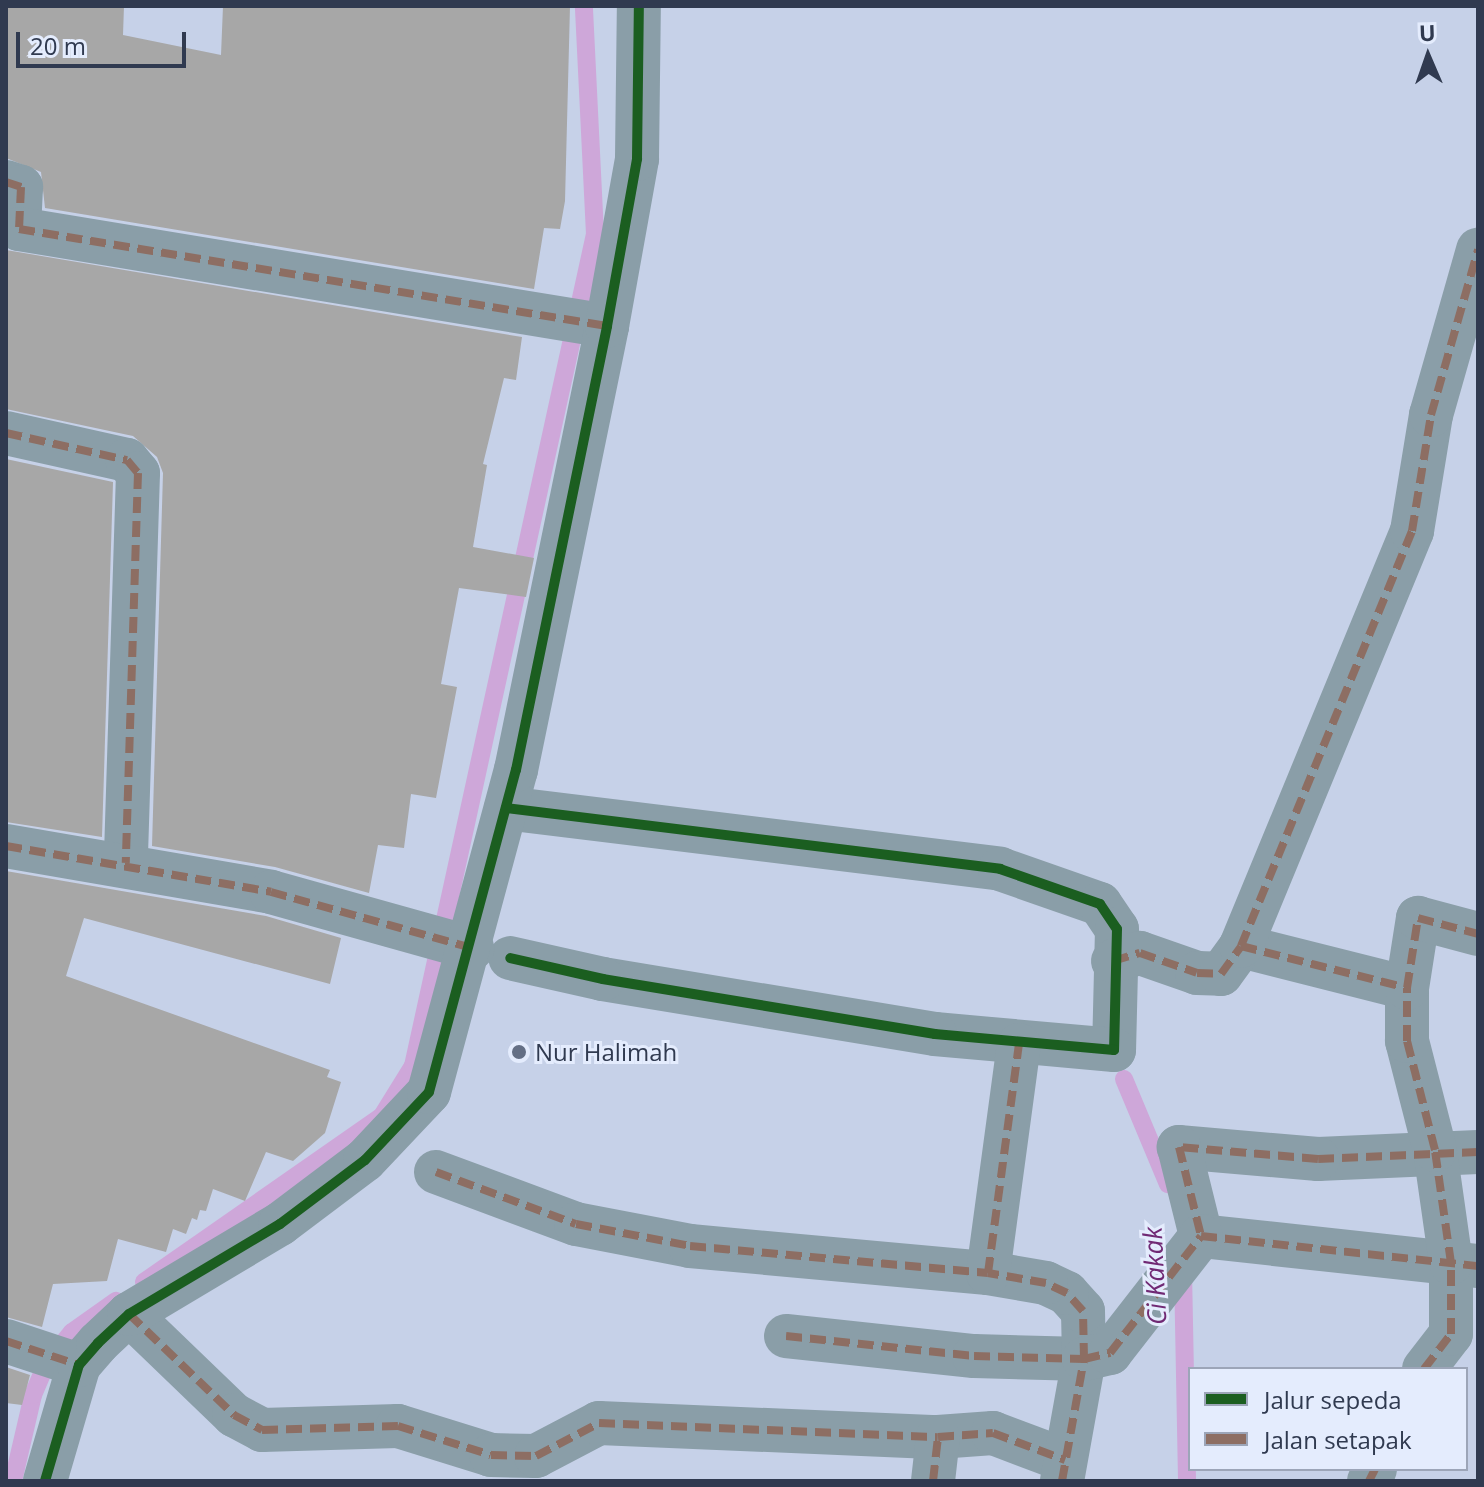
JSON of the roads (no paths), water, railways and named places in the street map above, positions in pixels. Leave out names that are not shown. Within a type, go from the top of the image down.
[{"type":"street","points":[[45,1481],[71,1363],[129,1314],[280,1224],[365,1160],[429,1092],[466,946],[506,808],[583,323],[637,159],[639,6]]},
{"type":"street","points":[[6,182],[21,187],[19,229],[583,323]]},
{"type":"street","points":[[1113,961],[1140,953],[1197,973],[1221,974],[1241,946],[1412,531],[1431,415],[1478,250]]},
{"type":"street","points":[[6,433],[127,460],[138,473],[126,863]]},
{"type":"street","points":[[6,846],[126,863],[271,892],[466,946],[603,979],[1019,1045],[1114,1050],[1113,961],[1117,929],[1100,904],[1000,869],[506,808]]},
{"type":"street","points":[[1426,1367],[1451,1334],[1464,1264],[1407,1041],[1407,988],[1418,918],[1478,934]]},
{"type":"street","points":[[1241,946],[1407,988]]},
{"type":"street","points":[[988,1273],[1019,1045]]},
{"type":"street","points":[[1200,1237],[1179,1147],[1318,1159],[1435,1150],[1478,1152]]},
{"type":"street","points":[[129,1314],[234,1415],[262,1430],[398,1426],[506,1456],[536,1456],[599,1423],[938,1437],[993,1433],[1064,1470],[1084,1359],[1083,1311],[1067,1293],[1046,1283],[988,1273],[690,1246],[576,1224],[436,1172]]},
{"type":"street","points":[[1200,1237],[1464,1264]]},
{"type":"street","points":[[786,1336],[974,1356],[1084,1359],[1110,1353],[1200,1237]]},
{"type":"street","points":[[11,1342],[71,1363]]},
{"type":"street","points":[[933,1481],[938,1437]]},
{"type":"waterway","points":[[144,1282],[382,1116],[413,1066],[595,234],[584,6]]},
{"type":"waterway","name":"Ci Kakak","points":[[1124,1079],[1168,1184]]},
{"type":"waterway","name":"Ci Kakak","points":[[1183,1271],[1187,1481]]},
{"type":"waterway","points":[[13,1481],[33,1395],[46,1364],[72,1332],[116,1301]]},
{"type":"place","name":"Nur Halimah","points":[[519,1052]]}]
